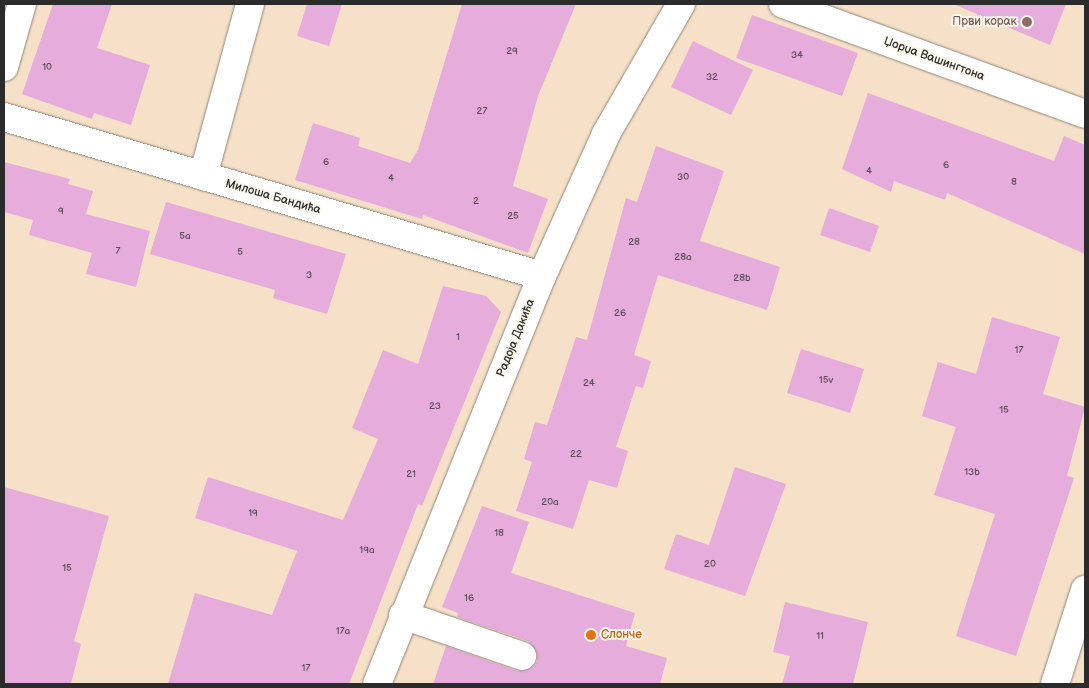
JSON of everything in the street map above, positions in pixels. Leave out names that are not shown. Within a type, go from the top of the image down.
[{"type":"street","points":[[4,67],[22,4]]},
{"type":"street","points":[[204,176],[250,4]]},
{"type":"street","name":"Радоја Дакића","points":[[377,684],[542,276],[606,134],[681,4]]},
{"type":"street","name":"Џорџа Вашингтона","points":[[783,4],[1085,114]]},
{"type":"street","name":"Милоша Бандића","points":[[4,117],[542,276]]},
{"type":"street","points":[[1055,684],[1075,660],[1085,590]]},
{"type":"street","points":[[403,616],[522,656]]},
{"type":"building","points":[[53,4],[112,4],[97,48],[150,65],[131,125],[94,113],[92,119],[22,94]]},
{"type":"building","points":[[307,4],[342,4],[329,46],[297,36]]},
{"type":"building","points":[[462,4],[576,4],[538,96],[513,186],[548,199],[528,253],[423,215],[422,219],[295,180],[313,123],[360,138],[358,146],[410,163],[418,150]]},
{"type":"building","points":[[953,4],[1066,4],[1050,45]]},
{"type":"building","points":[[752,15],[858,53],[842,96],[736,58]]},
{"type":"building","points":[[693,41],[753,70],[731,115],[671,87]]},
{"type":"building","points":[[868,93],[1054,161],[1064,136],[1085,145],[1085,254],[947,193],[945,200],[894,181],[891,192],[842,169]]},
{"type":"building","points":[[656,146],[724,171],[700,241],[780,267],[767,310],[658,275],[634,355],[651,361],[643,388],[636,386],[616,447],[628,451],[617,488],[589,480],[573,529],[516,511],[532,462],[524,459],[535,422],[547,425],[576,337],[587,340],[626,198],[637,202]]},
{"type":"building","points":[[4,162],[70,179],[68,184],[93,191],[86,214],[150,231],[136,287],[86,274],[92,253],[29,235],[33,220],[4,212]]},
{"type":"building","points":[[166,202],[346,254],[327,314],[273,298],[275,290],[150,254]]},
{"type":"building","points":[[829,208],[879,226],[870,252],[820,235]]},
{"type":"building","points":[[443,286],[486,296],[501,312],[422,506],[418,504],[349,684],[168,684],[195,593],[272,615],[297,551],[195,518],[208,477],[343,520],[378,439],[352,428],[383,350],[418,364]]},
{"type":"building","points":[[992,317],[1060,337],[1043,394],[1085,407],[1067,476],[1074,478],[1016,656],[956,636],[995,514],[934,495],[956,427],[922,416],[938,362],[976,374]]},
{"type":"building","points":[[801,349],[864,369],[850,413],[787,393]]},
{"type":"building","points":[[735,467],[786,484],[745,596],[664,569],[676,534],[709,545]]},
{"type":"building","points":[[4,487],[109,516],[74,641],[81,644],[71,684],[4,684]]},
{"type":"building","points":[[482,506],[529,522],[511,573],[635,613],[626,646],[667,658],[660,684],[433,684],[446,646],[517,671],[532,668],[537,661],[537,653],[528,641],[457,617],[458,613],[442,607]]},
{"type":"building","points":[[785,602],[868,622],[853,684],[782,684],[790,656],[773,652]]},
{"type":"place","name":"Први корак","points":[[1027,22]]},
{"type":"place","name":"Слонче","points":[[591,635]]}]
